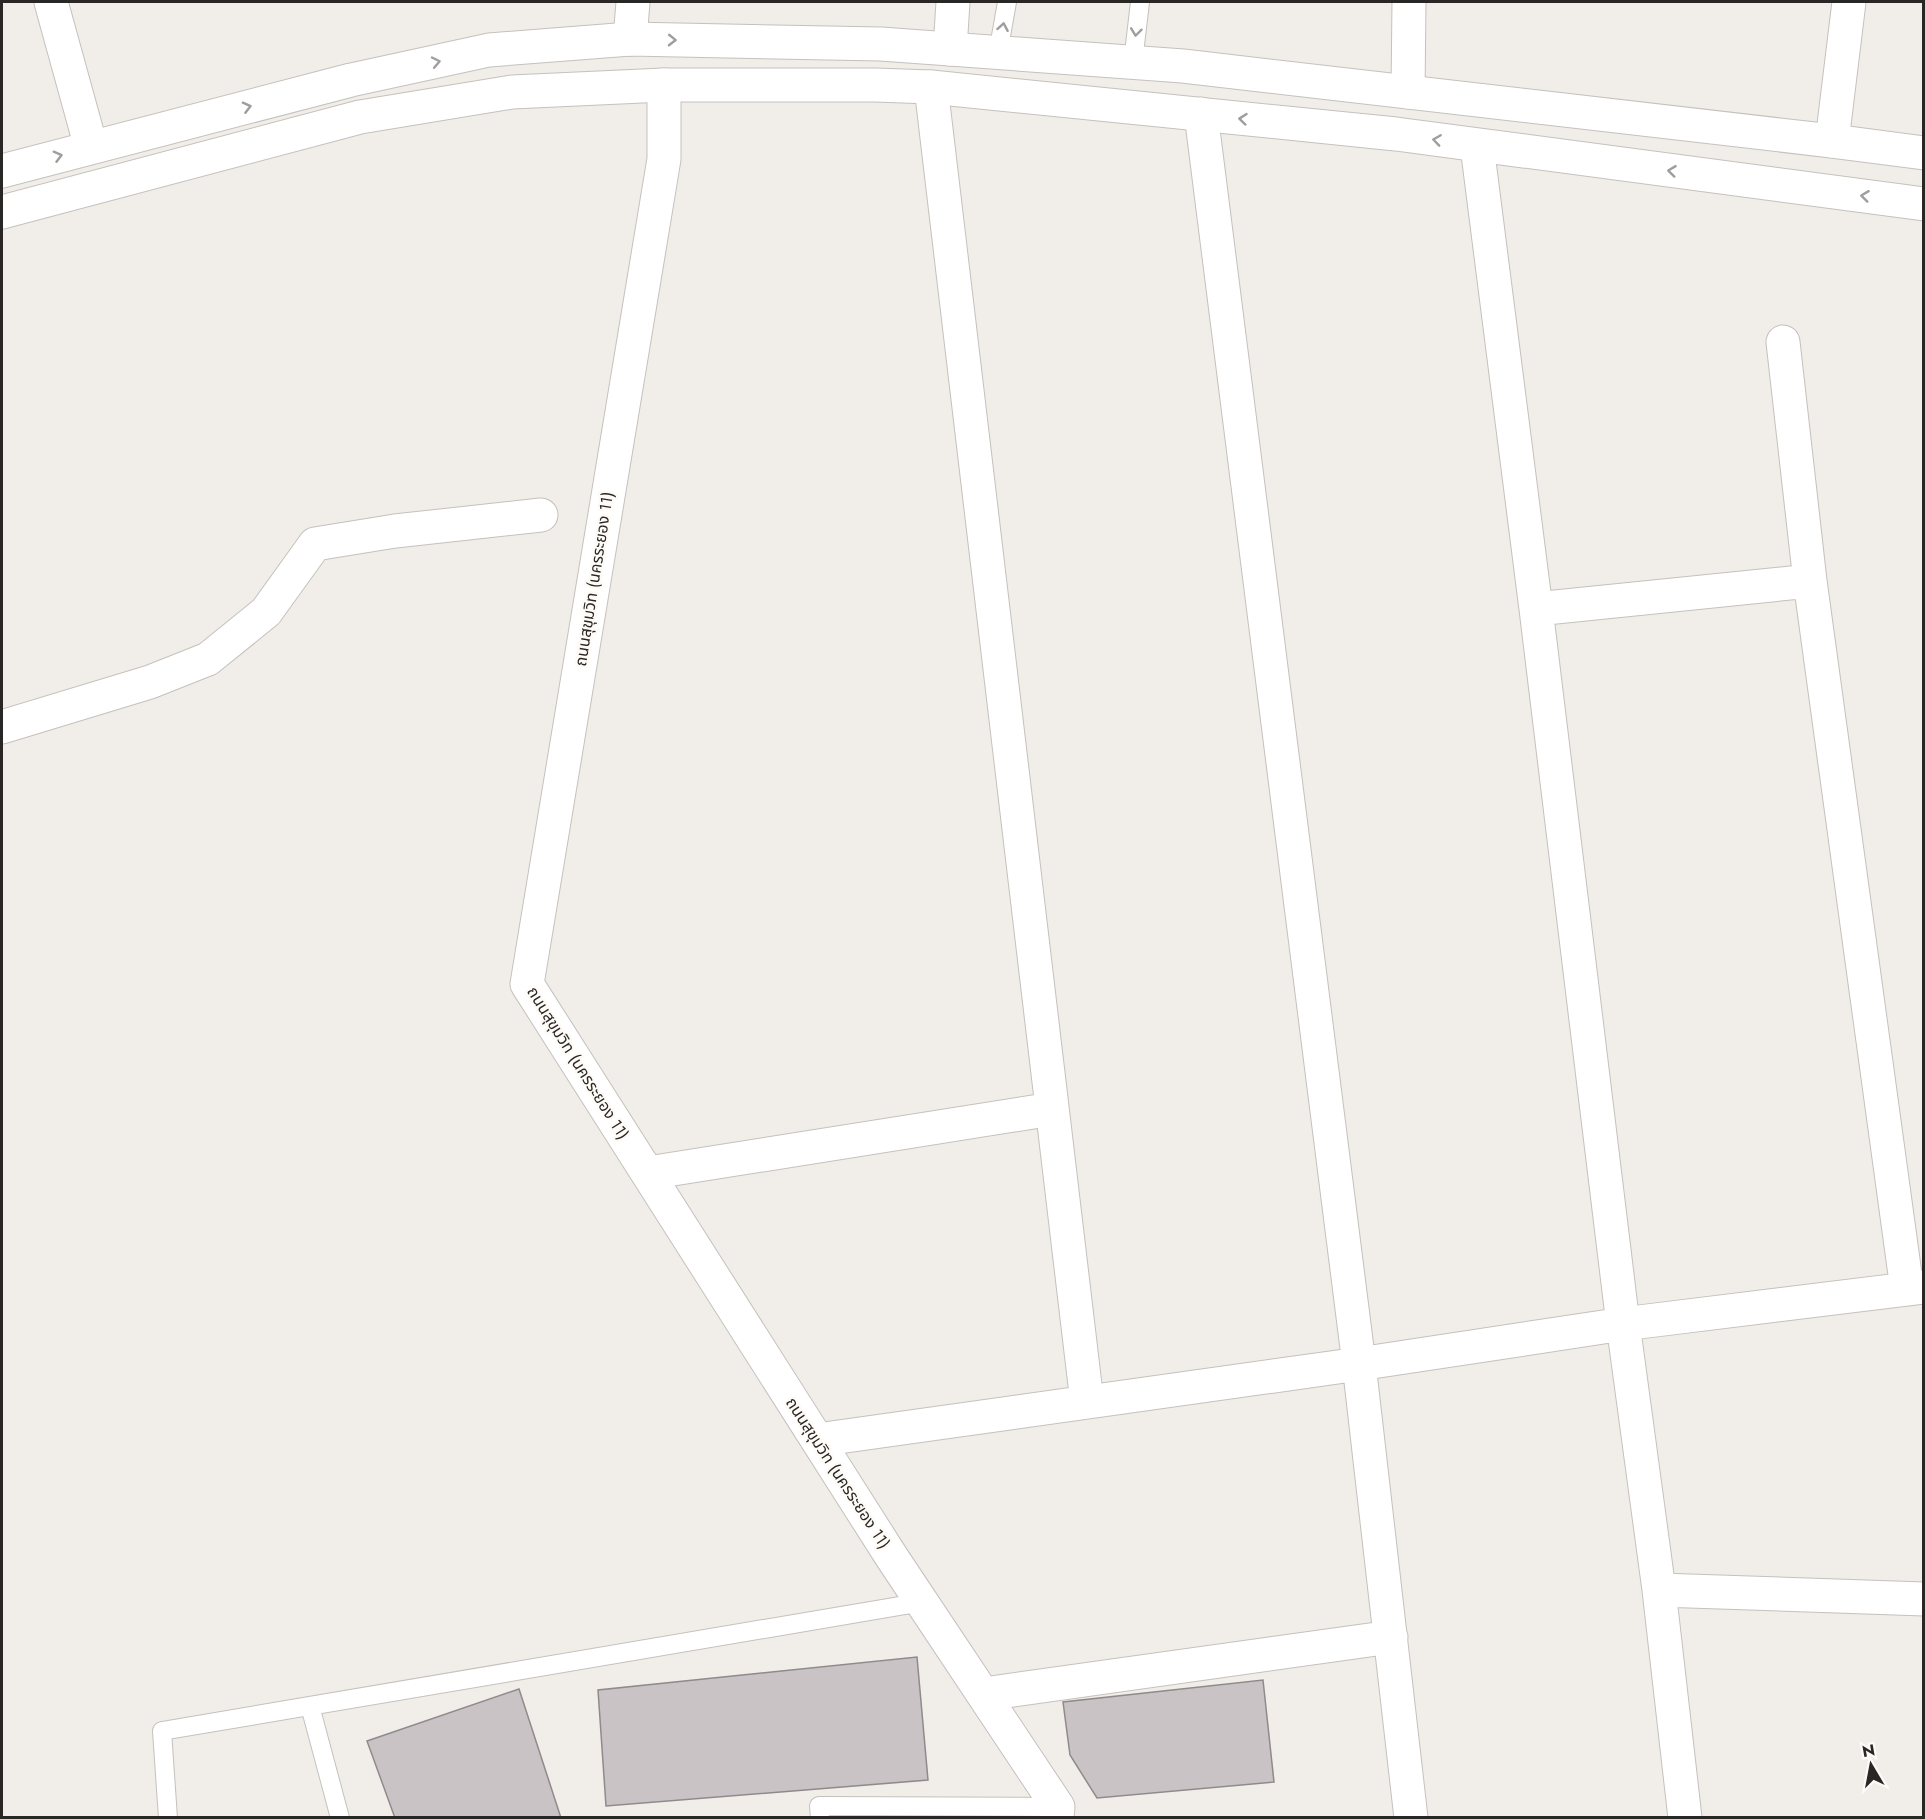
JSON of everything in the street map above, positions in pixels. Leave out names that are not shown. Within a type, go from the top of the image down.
[{"type":"street","points":[[51,2],[91,147]]},
{"type":"street","points":[[630,39],[633,2]]},
{"type":"street","points":[[951,49],[952,2]]},
{"type":"street","points":[[1408,92],[1409,2]]},
{"type":"street","points":[[1832,141],[1849,2]]},
{"type":"street","points":[[2,171],[351,80],[489,50],[630,39],[881,44],[1184,66],[1923,153]]},
{"type":"street","points":[[2,212],[360,117],[512,92],[664,85],[931,87],[1396,134],[1923,204]]},
{"type":"street","name":"ถนนสุขุมวิท (นครระยอง 11)","points":[[664,85],[664,159],[527,984],[891,1556],[984,1694],[1058,1812]]},
{"type":"street","points":[[931,87],[1087,1402]]},
{"type":"street","points":[[1201,114],[1359,1364],[1411,1818]]},
{"type":"street","points":[[1477,146],[1623,1324],[1659,1590],[1685,1818]]},
{"type":"street","points":[[817,1440],[1359,1364],[1623,1324],[1915,1288],[1810,581],[1783,342]]},
{"type":"street","points":[[2,727],[150,682],[208,659],[266,612],[315,544],[394,531],[541,515]]},
{"type":"street","points":[[1536,609],[1810,581]]},
{"type":"street","points":[[648,1173],[1052,1109]]},
{"type":"street","points":[[1659,1590],[1923,1599]]},
{"type":"street","points":[[984,1694],[1391,1637]]},
{"type":"lane","points":[[998,53],[1007,2]]},
{"type":"lane","points":[[1132,62],[1140,2]]},
{"type":"lane","points":[[168,1818],[162,1731],[923,1602]]},
{"type":"lane","points":[[310,1706],[340,1818]]},
{"type":"lane","points":[[820,1818],[819,1806],[1058,1812]]},
{"type":"building","points":[[917,1657],[928,1780],[606,1806],[598,1690]]},
{"type":"building","points":[[1263,1680],[1274,1782],[1097,1798],[1070,1755],[1063,1702]]},
{"type":"building","points":[[519,1689],[561,1818],[395,1818],[367,1741]]}]
